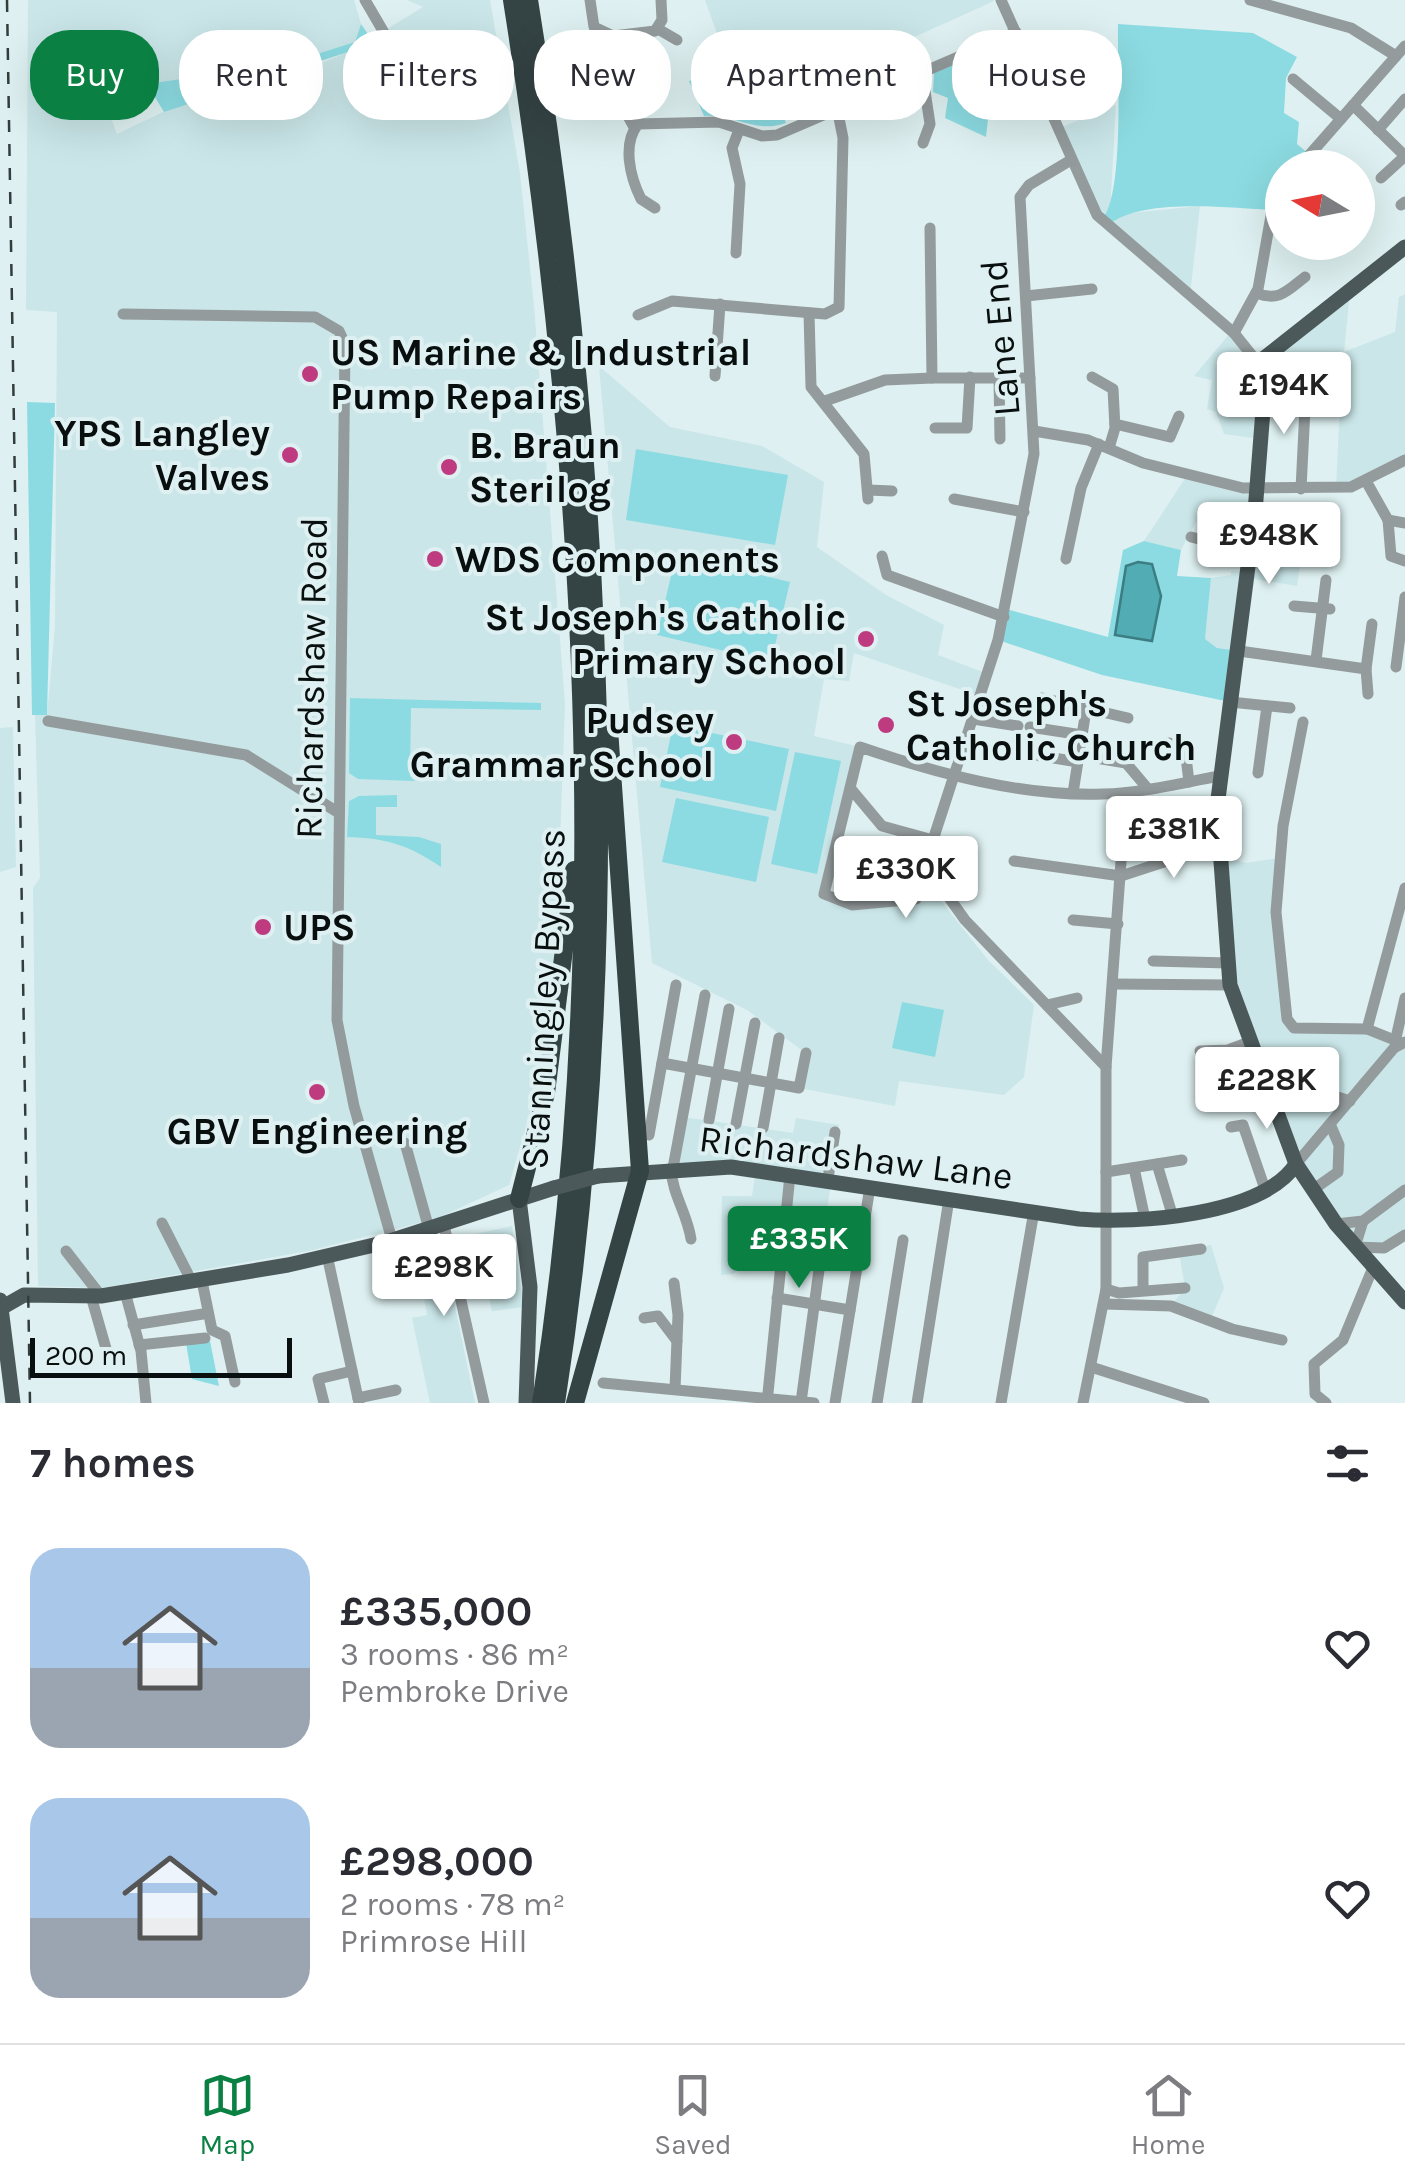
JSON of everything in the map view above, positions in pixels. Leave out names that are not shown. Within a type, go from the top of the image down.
[{"type":"highway","name":"Stanningley Bypass","points":[[509,0],[524,76],[557,358],[582,638],[584,924],[572,1143],[545,1400]]},
{"type":"highway","name":"Stanningley Bypass","points":[[530,0],[570,325],[593,569],[599,942],[584,1191],[545,1400]]},
{"type":"highway","points":[[575,1403],[640,1171],[612,760],[593,569]]},
{"type":"highway","points":[[520,1200],[546,1092],[584,812]]},
{"type":"main road","points":[[1405,247],[1258,362],[1263,410],[1256,489],[1239,651],[1219,776],[1230,986],[1296,1164],[1336,1224],[1405,1302]]},
{"type":"main road","points":[[1266,1192],[1287,1178],[1296,1164]]},
{"type":"main road","name":"Richardshaw Lane","points":[[520,1200],[598,1176],[672,1168],[732,1167],[1106,1221],[1172,1214],[1266,1192]]},
{"type":"main road","points":[[13,1403],[6,1376],[2,1303],[24,1295],[96,1296],[197,1281],[389,1241],[520,1200],[530,1288],[526,1403]]},
{"type":"street","points":[[365,0],[382,30]]},
{"type":"street","points":[[590,0],[594,26],[605,34],[658,28],[677,40]]},
{"type":"street","points":[[658,28],[661,0]]},
{"type":"street","points":[[1001,0],[1015,30]]},
{"type":"street","points":[[1250,0],[1352,28],[1401,51],[1314,150]]},
{"type":"street","points":[[1293,79],[1341,120]]},
{"type":"street","points":[[1378,130],[1405,98]]},
{"type":"street","points":[[1353,105],[1405,156],[1381,178]]},
{"type":"street","points":[[630,120],[634,126],[628,143],[636,190],[641,200],[654,208]]},
{"type":"street","points":[[634,126],[649,122],[674,126],[711,121],[777,136],[811,120]]},
{"type":"street","points":[[638,314],[672,301],[830,314],[842,301],[840,120]]},
{"type":"street","points":[[923,143],[929,120]]},
{"type":"street","points":[[1054,120],[1097,215],[1234,333],[1258,362]]},
{"type":"street","points":[[736,253],[732,219],[740,184],[732,148],[739,130]]},
{"type":"street","name":"Lane End","points":[[1071,160],[1029,185],[1020,197],[1034,431],[1104,446],[1159,468],[1256,489],[1336,489],[1366,481],[1405,460]]},
{"type":"street","points":[[930,228],[932,378]]},
{"type":"street","points":[[1234,333],[1256,293],[1265,246]]},
{"type":"street","points":[[1256,293],[1272,300],[1305,277]]},
{"type":"street","points":[[1026,296],[1092,289]]},
{"type":"street","points":[[715,376],[720,304]]},
{"type":"street","points":[[809,313],[810,387],[864,454],[868,495],[892,491]]},
{"type":"street","name":"Richardshaw Road","points":[[124,314],[314,318],[339,331],[345,344],[340,1044],[398,1292],[408,1291]]},
{"type":"street","points":[[1066,559],[1081,488],[1115,424],[1119,386],[1092,377]]},
{"type":"street","points":[[935,428],[967,428],[970,378]]},
{"type":"street","points":[[999,378],[1000,439]]},
{"type":"street","points":[[825,401],[884,380],[1030,378]]},
{"type":"street","points":[[1301,489],[1306,388]]},
{"type":"street","points":[[1115,424],[1170,437],[1179,416]]},
{"type":"street","points":[[1034,431],[1024,512],[1004,617],[973,719],[954,776],[933,840],[916,899],[852,905],[824,894],[860,747],[954,776],[1073,793],[1126,793],[1219,776]]},
{"type":"street","points":[[1366,481],[1388,520],[1392,556],[1405,561]]},
{"type":"street","points":[[954,498],[1024,512]]},
{"type":"street","points":[[1388,520],[1405,523]]},
{"type":"street","points":[[1191,537],[1250,552]]},
{"type":"street","points":[[882,556],[883,580],[1004,617]]},
{"type":"street","points":[[1316,660],[1315,628],[1326,608],[1326,580]]},
{"type":"street","points":[[1396,668],[1405,598]]},
{"type":"street","points":[[1294,606],[1326,608]]},
{"type":"street","points":[[1368,694],[1366,668],[1372,624]]},
{"type":"street","points":[[1239,651],[1366,668]]},
{"type":"street","points":[[1232,690],[1267,706],[1290,708]]},
{"type":"street","points":[[1042,698],[1128,718]]},
{"type":"street","points":[[1258,772],[1267,706]]},
{"type":"street","points":[[1073,793],[1086,710]]},
{"type":"street","points":[[973,719],[1082,735]]},
{"type":"street","points":[[48,720],[246,755],[339,812]]},
{"type":"street","points":[[1303,722],[1283,826],[1276,912],[1288,1020],[1294,1028],[1366,1029],[1401,1041]]},
{"type":"street","points":[[1168,743],[1185,750],[1189,782]]},
{"type":"street","points":[[1029,754],[1078,762]]},
{"type":"street","points":[[1096,758],[1126,764],[1148,789]]},
{"type":"street","points":[[851,789],[882,826],[933,840]]},
{"type":"street","points":[[1083,1403],[1106,1288],[1106,1066],[1126,793]]},
{"type":"street","points":[[933,840],[950,899],[1106,1066]]},
{"type":"street","points":[[1014,861],[1121,876],[1167,861],[1168,840]]},
{"type":"street","points":[[1366,1029],[1405,888]]},
{"type":"street","points":[[1073,920],[1118,924]]},
{"type":"street","points":[[1152,961],[1228,963]]},
{"type":"street","points":[[1113,984],[1230,986]]},
{"type":"street","points":[[649,1135],[676,985]]},
{"type":"street","points":[[691,1239],[685,1210],[672,1190],[672,1168],[705,995]]},
{"type":"street","points":[[1047,1005],[1077,998]]},
{"type":"street","points":[[1296,1164],[1401,1041],[1405,998]]},
{"type":"street","points":[[709,1120],[729,1009]]},
{"type":"street","points":[[736,1124],[755,1023]]},
{"type":"street","points":[[763,1128],[780,1038]]},
{"type":"street","points":[[1200,1050],[1228,1050],[1252,1041]]},
{"type":"street","points":[[662,1063],[800,1088],[806,1053]]},
{"type":"street","points":[[1226,1071],[1261,1061]]},
{"type":"street","points":[[1267,1079],[1282,1079],[1350,1101]]},
{"type":"street","points":[[1211,1106],[1272,1097]]},
{"type":"street","points":[[1230,1127],[1242,1124],[1266,1192]]},
{"type":"street","points":[[1314,1190],[1335,1176],[1340,1157],[1330,1124]]},
{"type":"street","points":[[828,1179],[835,1132]]},
{"type":"street","points":[[405,1143],[437,1227],[484,1403]]},
{"type":"street","points":[[1106,1172],[1182,1160]]},
{"type":"street","points":[[1157,1164],[1172,1214]]},
{"type":"street","points":[[1134,1168],[1144,1219]]},
{"type":"street","points":[[768,1401],[790,1175]]},
{"type":"street","points":[[835,1403],[870,1187]]},
{"type":"street","points":[[1336,1224],[1363,1221],[1405,1190]]},
{"type":"street","points":[[918,1403],[949,1200]]},
{"type":"street","points":[[1001,1403],[1034,1211]]},
{"type":"street","points":[[1363,1221],[1355,1247],[1384,1248],[1405,1236]]},
{"type":"street","points":[[162,1223],[197,1281],[212,1330],[225,1336],[235,1382]]},
{"type":"street","points":[[801,1402],[825,1226]]},
{"type":"street","points":[[878,1403],[903,1240]]},
{"type":"street","points":[[1326,1403],[1315,1394],[1314,1364],[1343,1340],[1384,1248]]},
{"type":"street","points":[[1143,1290],[1143,1257],[1201,1249]]},
{"type":"street","points":[[66,1251],[96,1296],[109,1359]]},
{"type":"street","points":[[327,1255],[358,1400],[396,1390]]},
{"type":"street","points":[[674,1282],[675,1390]]},
{"type":"street","points":[[1106,1288],[1118,1293],[1185,1288]]},
{"type":"street","points":[[124,1292],[139,1345],[146,1403]]},
{"type":"street","points":[[777,1298],[850,1310]]},
{"type":"street","points":[[1104,1304],[1170,1306],[1232,1329],[1282,1340]]},
{"type":"street","points":[[132,1325],[202,1314]]},
{"type":"street","points":[[644,1318],[658,1316],[677,1341]]},
{"type":"street","points":[[139,1345],[205,1338]]},
{"type":"street","points":[[1091,1367],[1204,1403]]},
{"type":"street","points":[[324,1403],[318,1379],[352,1371]]},
{"type":"street","points":[[603,1383],[814,1403]]},
{"type":"shaded area","points":[[28,0],[354,0],[361,24],[359,30],[343,30],[343,46],[323,52],[323,30],[179,30],[179,87],[159,96],[159,30],[30,30],[30,120],[112,120],[117,134],[146,120],[159,120],[159,114],[179,104],[179,120],[323,120],[323,62],[343,54],[343,120],[511,120],[534,306],[565,704],[557,925],[543,1068],[509,1185],[438,1218],[313,1250],[102,1288],[38,1286],[33,888],[40,878],[35,715],[47,715],[55,626],[57,312],[26,310]]},
{"type":"shaded area","points":[[407,0],[490,0],[495,30],[385,30],[423,7]]},
{"type":"shaded area","points":[[705,0],[994,1],[930,30],[716,30]]},
{"type":"shaded area","points":[[1118,24],[1253,33],[1297,57],[1286,78],[1284,113],[1299,122],[1297,144],[1304,150],[1265,150],[1265,210],[1186,206],[1141,211],[1108,226],[1102,219],[1114,184],[1118,120],[1122,120],[1122,30],[1118,30]]},
{"type":"shaded area","points":[[343,46],[343,54],[323,60],[323,52]]},
{"type":"shaded area","points":[[952,65],[952,120],[988,120],[986,137],[945,118],[948,98],[933,92],[934,73]]},
{"type":"shaded area","points":[[179,79],[179,107],[164,112],[159,104],[159,82]]},
{"type":"shaded area","points":[[734,120],[786,123],[775,126]]},
{"type":"shaded area","points":[[1079,120],[1115,120],[1110,210],[1102,219],[1062,127]]},
{"type":"shaded area","points":[[1200,206],[1190,295],[1108,226],[1120,214]]},
{"type":"shaded area","points":[[1350,292],[1344,352],[1395,332],[1399,297],[1405,294],[1405,460],[1336,489],[1340,403],[1308,401],[1308,380],[1263,378],[1261,439],[1224,434],[1216,412],[1207,409],[1212,380],[1194,376],[1232,331],[1258,362]]},
{"type":"shaded area","name":"Pudsey Grammar School","points":[[599,366],[670,427],[762,446],[824,482],[817,547],[886,595],[944,625],[938,655],[988,674],[980,696],[854,653],[849,681],[824,679],[814,736],[860,747],[824,894],[834,900],[941,901],[988,960],[1034,1005],[1024,1077],[1004,1095],[899,1081],[895,1106],[799,1088],[806,1053],[747,1010],[652,963]]},
{"type":"shaded area","points":[[27,402],[55,403],[47,715],[32,715]]},
{"type":"shaded area","points":[[636,449],[788,475],[775,545],[626,520]]},
{"type":"shaded area","points":[[1188,474],[1256,489],[1255,521],[1306,527],[1297,586],[1248,578],[1239,651],[1217,648],[1205,639],[1211,578],[1231,575],[1231,571],[1248,572],[1250,547],[1223,542],[1196,522],[1181,550],[1144,541]]},
{"type":"shaded area","points":[[1144,541],[1181,550],[1177,576],[1211,578],[1205,639],[1217,648],[1239,651],[1230,702],[1102,675],[998,640],[1006,609],[1108,637],[1123,550]]},
{"type":"shaded area","points":[[676,555],[790,582],[771,662],[657,635]]},
{"type":"shaded area","points":[[1138,562],[1152,564],[1161,596],[1152,641],[1115,635],[1126,566]]},
{"type":"shaded area","points":[[350,698],[541,703],[541,710],[411,708],[410,776],[415,781],[358,779],[349,773]]},
{"type":"shaded area","points":[[673,725],[789,749],[776,811],[660,787]]},
{"type":"shaded area","points":[[13,727],[16,867],[0,872],[0,728]]},
{"type":"shaded area","points":[[795,752],[841,761],[817,874],[771,864]]},
{"type":"shaded area","points":[[397,795],[397,807],[376,807],[376,835],[419,837],[441,844],[441,867],[397,844],[347,837],[349,801],[359,796]]},
{"type":"shaded area","points":[[676,798],[769,817],[756,882],[662,862]]},
{"type":"shaded area","points":[[1220,856],[1246,863],[1279,858],[1276,912],[1294,1028],[1367,1029],[1405,1042],[1405,1235],[1398,1240],[1355,1247],[1314,1189],[1232,994]]},
{"type":"shaded area","points":[[902,1002],[944,1010],[935,1057],[892,1048]]},
{"type":"shaded area","points":[[683,1117],[793,1133],[796,1118],[839,1125],[825,1225],[754,1216],[747,1262],[733,1274],[721,1275],[722,1196],[752,1196],[756,1170],[673,1168]]},
{"type":"shaded area","points":[[512,1226],[524,1307],[492,1311],[475,1234]]},
{"type":"shaded area","points":[[1211,1245],[1224,1288],[1210,1321],[1171,1306],[1185,1288],[1179,1252]]},
{"type":"shaded area","points":[[451,1287],[475,1403],[430,1403],[412,1318],[427,1315],[423,1293]]},
{"type":"shaded area","points":[[210,1341],[219,1386],[192,1379],[186,1343]]},
{"type":"railway","points":[[7,0],[30,1403]]},
{"type":"place","name":"US Marine & Industrial Pump Repairs","points":[[310,374]]},
{"type":"place","name":"YPS Langley Valves","points":[[290,455]]},
{"type":"place","name":"B. Braun Sterilog","points":[[449,467]]},
{"type":"place","name":"WDS Components","points":[[435,559]]},
{"type":"place","name":"St Joseph's Catholic Primary School","points":[[866,639]]},
{"type":"place","name":"St Joseph's Catholic Church","points":[[886,725]]},
{"type":"place","name":"Pudsey Grammar School","points":[[734,742]]},
{"type":"place","name":"UPS","points":[[263,927]]},
{"type":"place","name":"GBV Engineering","points":[[317,1092]]}]
